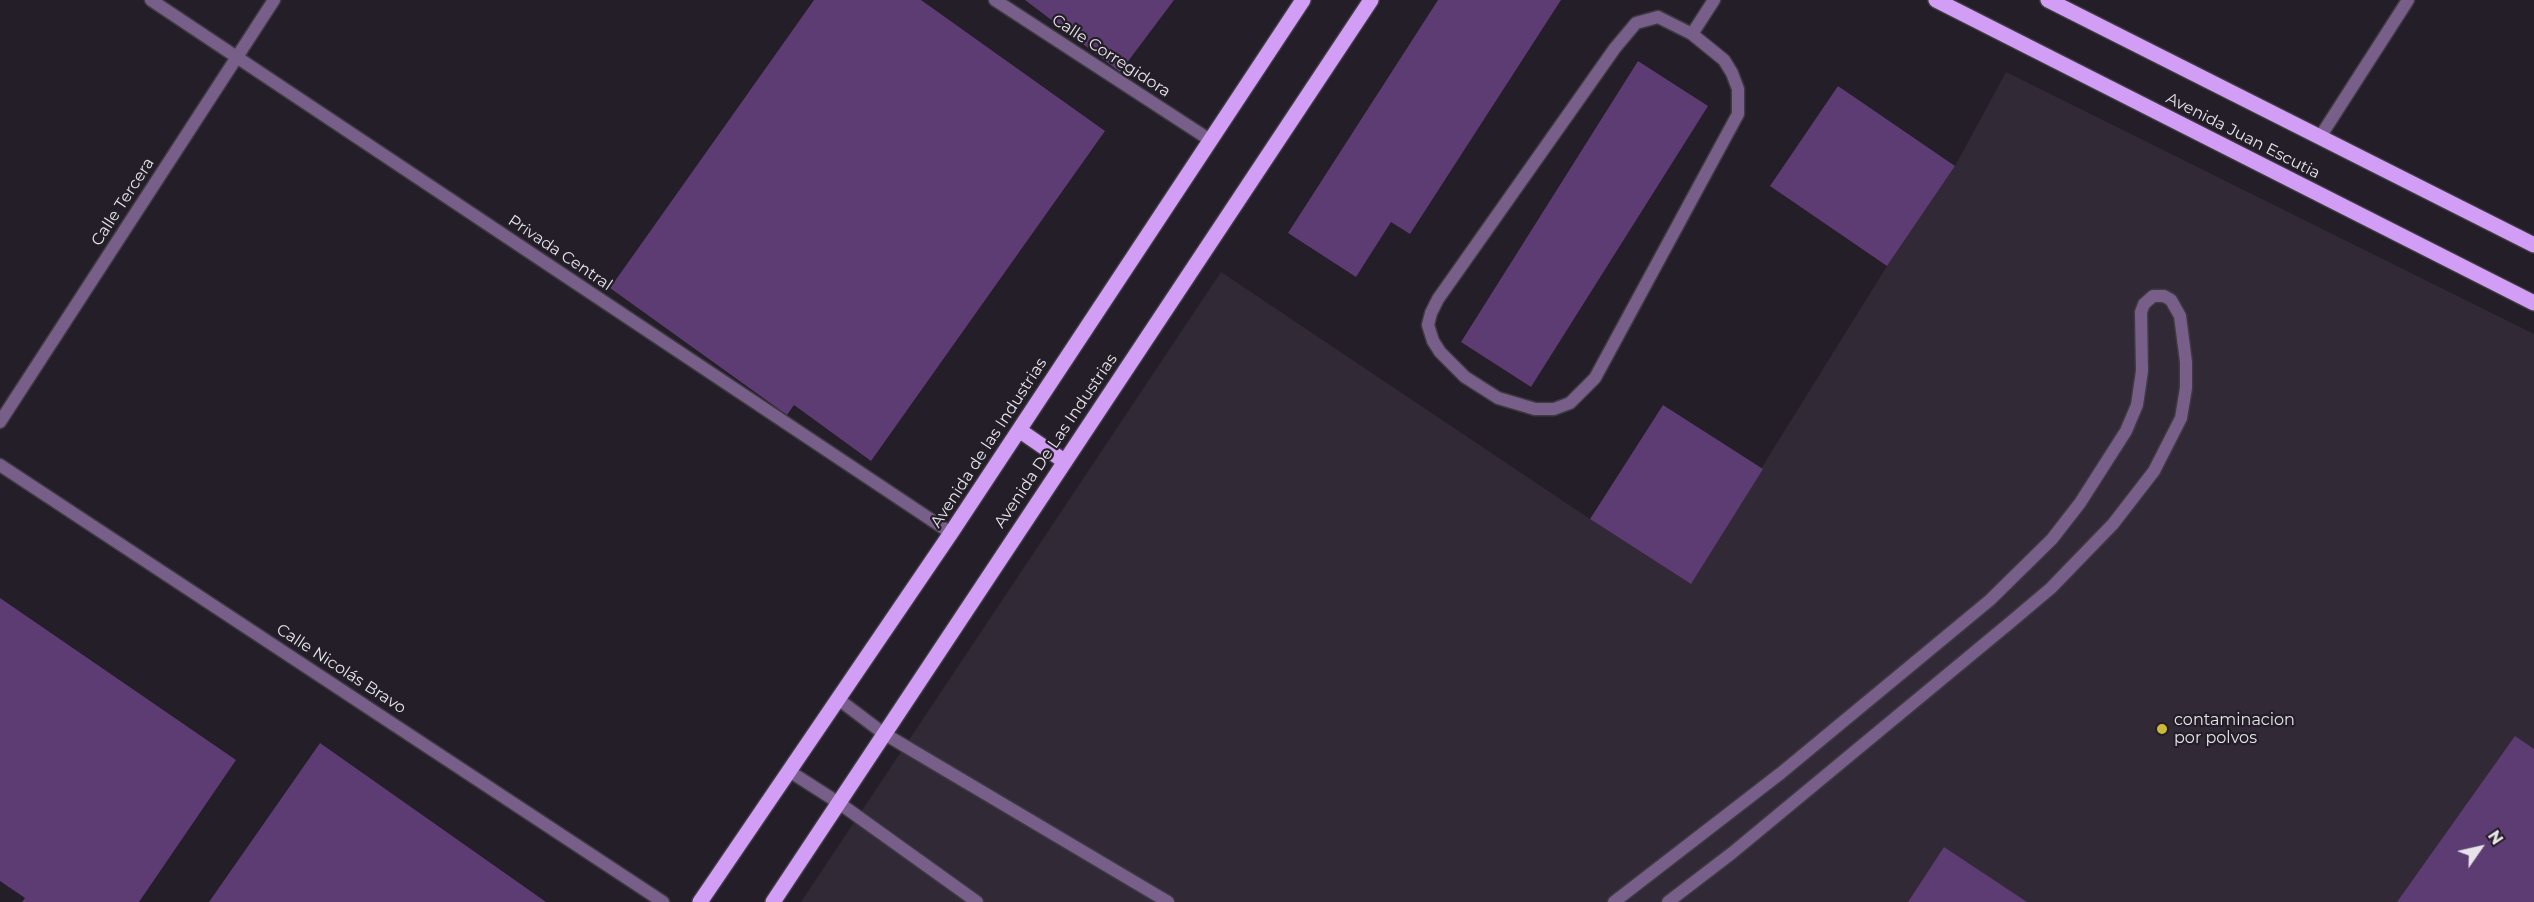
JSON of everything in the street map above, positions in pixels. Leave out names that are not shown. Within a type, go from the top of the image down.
[{"type":"main road","name":"Avenida de las Industrias","points":[[699,902],[951,533],[1304,0]]},
{"type":"main road","name":"Avenida De Las Industrias","points":[[773,902],[1371,0]]},
{"type":"main road","name":"Avenida Juan Escutia","points":[[1936,0],[1957,5],[2534,303]]},
{"type":"main road","name":"Avenida Juan Escutia","points":[[2048,0],[2534,245]]},
{"type":"main road","points":[[1019,430],[1064,461]]},
{"type":"street","name":"Privada Central","points":[[150,0],[951,533]]},
{"type":"street","name":"Calle Tercera","points":[[0,422],[274,0]]},
{"type":"street","name":"Calle Corregidora","points":[[995,0],[1210,140]]},
{"type":"street","points":[[1692,34],[1714,0]]},
{"type":"street","points":[[2320,137],[2408,0]]},
{"type":"street","points":[[1658,17],[1692,34],[1724,60],[1732,73],[1738,88],[1738,114],[1595,378],[1570,404],[1554,409],[1517,405],[1483,390],[1449,363],[1433,341],[1428,326],[1437,299],[1625,34],[1636,23],[1658,17]]},
{"type":"street","points":[[1614,902],[1781,773],[1990,600],[2052,539],[2080,503],[2127,431],[2137,405],[2142,371],[2140,312],[2144,304],[2153,296],[2164,296],[2171,300],[2180,316],[2183,329],[2186,388],[2181,418],[2154,471],[2113,524],[2051,588],[1732,853],[1668,902]]},
{"type":"street","name":"Calle Nicolás Bravo","points":[[0,465],[663,902]]},
{"type":"street","points":[[838,699],[883,733],[1168,902]]},
{"type":"street","points":[[789,771],[977,902]]},
{"type":"shaded area","points":[[2006,72],[2534,334],[2534,902],[801,902],[1221,272],[1590,519],[1690,583],[1887,266],[1955,166]]},
{"type":"building","points":[[814,0],[921,0],[1105,131],[871,461],[794,405],[787,415],[610,288]]},
{"type":"building","points":[[1025,0],[1174,0],[1120,72]]},
{"type":"building","points":[[1438,0],[1561,0],[1410,234],[1391,222],[1356,277],[1288,233]]},
{"type":"building","points":[[1638,61],[1708,106],[1531,387],[1461,342]]},
{"type":"building","points":[[1838,86],[1955,166],[1887,266],[1770,186]]},
{"type":"building","points":[[1663,405],[1763,469],[1691,584],[1590,519]]},
{"type":"building","points":[[0,598],[236,760],[139,902],[22,902],[25,898],[0,881]]},
{"type":"building","points":[[2515,736],[2534,749],[2534,902],[2397,902]]},
{"type":"building","points":[[320,743],[546,902],[209,902]]},
{"type":"building","points":[[1944,847],[2027,902],[1908,902]]},
{"type":"place","name":"contaminacion por polvos","points":[[2162,729]]}]
